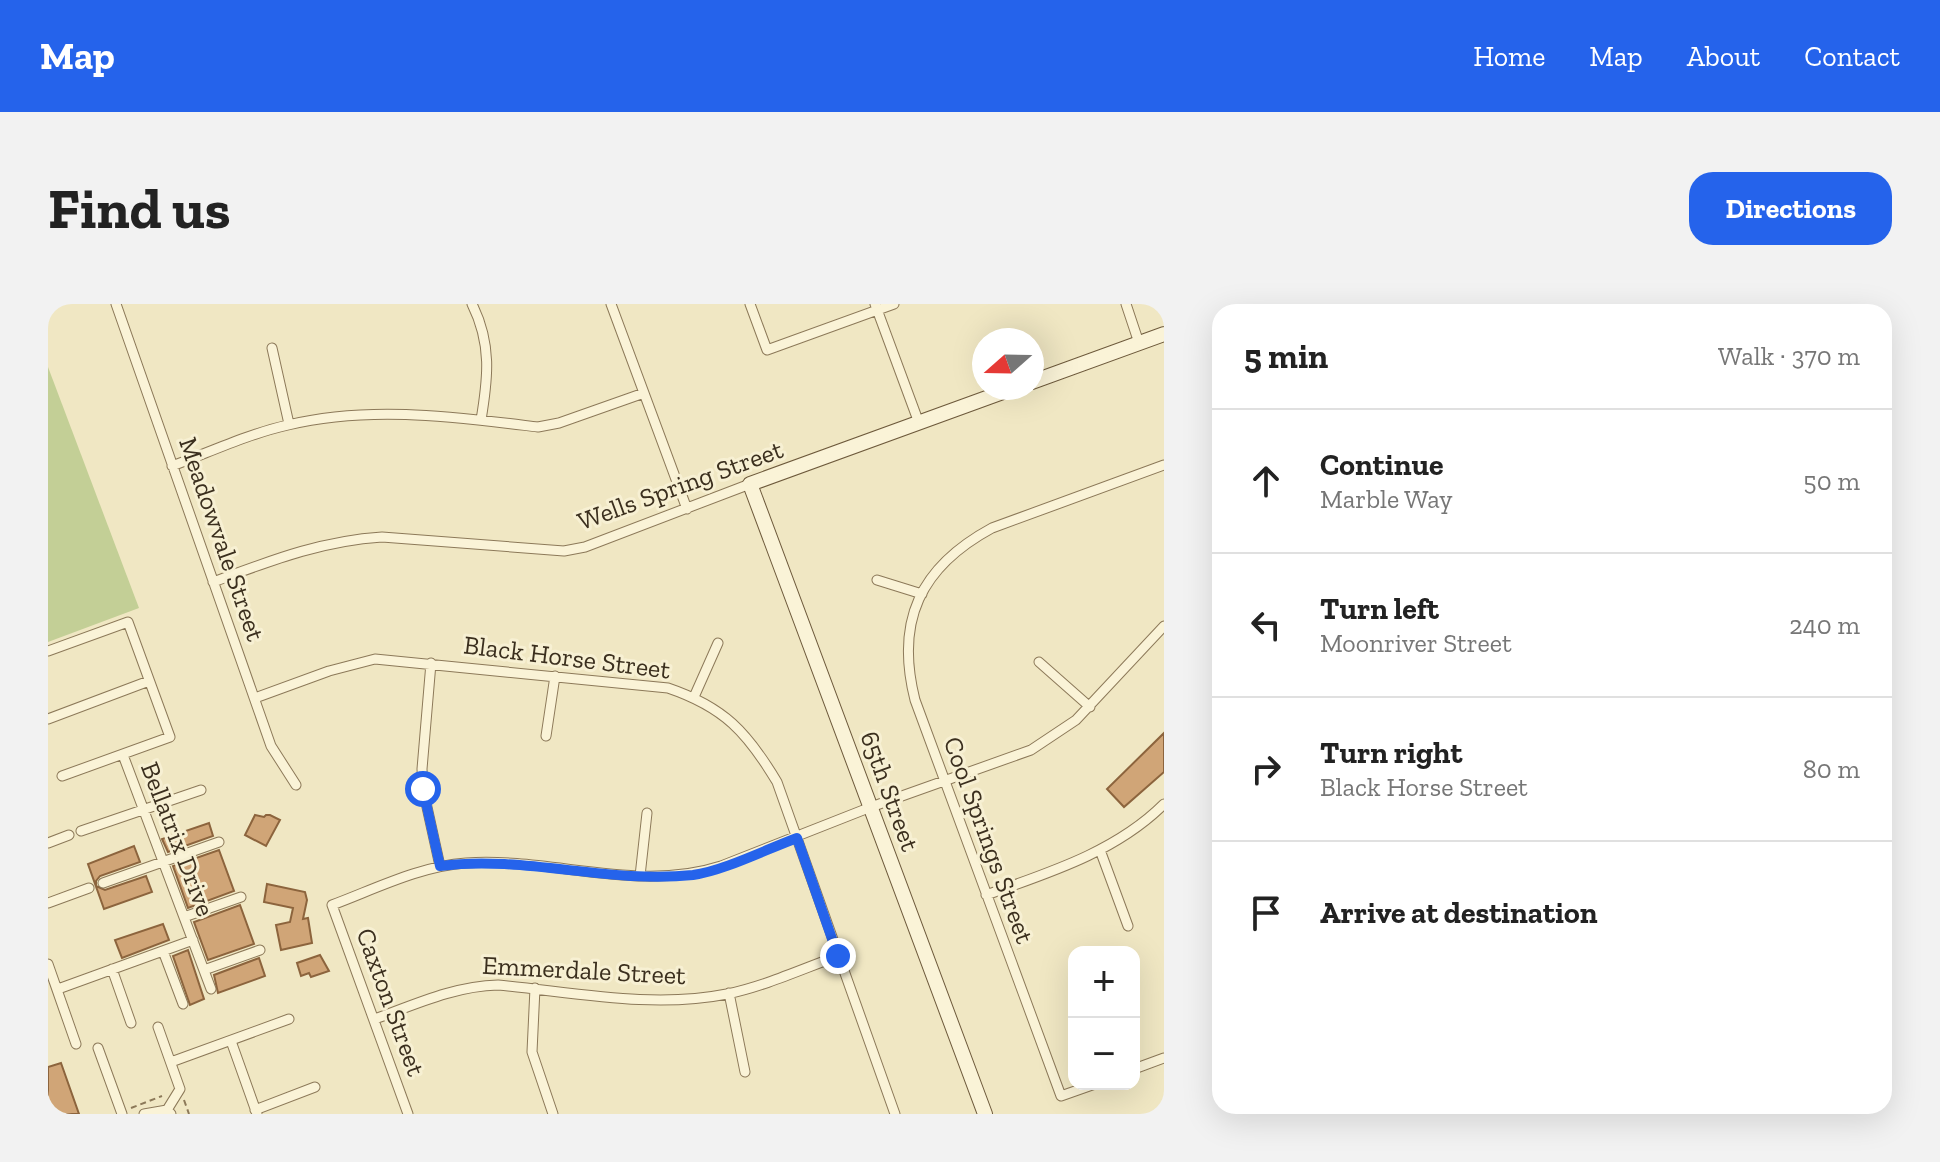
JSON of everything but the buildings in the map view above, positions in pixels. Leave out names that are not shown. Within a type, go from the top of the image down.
[{"type":"street","name":"Meadowvale Street","points":[[116,304],[271,746],[296,785]]},
{"type":"street","points":[[472,304],[485,341],[489,372],[481,420]]},
{"type":"street","points":[[611,304],[687,509]]},
{"type":"street","points":[[750,304],[767,350],[876,307],[894,304]]},
{"type":"street","points":[[1126,304],[1139,343]]},
{"type":"street","points":[[876,307],[919,423]]},
{"type":"street","points":[[1044,378],[1164,334]]},
{"type":"street","points":[[272,348],[289,424]]},
{"type":"street","points":[[172,466],[289,424],[375,414],[481,420],[538,427],[559,423],[644,393]]},
{"type":"street","name":"Wells Spring Street","points":[[213,582],[294,552],[352,539],[382,537],[564,551],[585,547],[981,400]]},
{"type":"street","name":"Cool Springs Street","points":[[1078,1090],[1061,1096],[915,700],[906,649],[911,623],[922,594],[937,570],[954,553],[992,528],[1164,465]]},
{"type":"street","name":"65th Street","points":[[750,484],[985,1114]]},
{"type":"street","points":[[877,580],[922,594]]},
{"type":"street","points":[[48,651],[128,622],[170,737],[62,776]]},
{"type":"street","points":[[431,663],[422,769],[423,789],[440,866],[500,863],[640,876],[697,874],[1031,750],[1054,737],[1090,707],[1164,626]]},
{"type":"street","points":[[694,697],[718,643]]},
{"type":"street","name":"Black Horse Street","points":[[255,698],[329,671],[375,659],[668,688],[694,697],[734,722],[759,751],[777,782],[895,1114]]},
{"type":"street","points":[[1039,662],[1090,707]]},
{"type":"street","points":[[546,736],[555,676]]},
{"type":"street","points":[[48,719],[149,681]]},
{"type":"street","name":"Bellatrix Drive","points":[[123,755],[211,989]]},
{"type":"street","points":[[81,831],[201,790]]},
{"type":"street","points":[[986,895],[1059,869],[1100,850],[1128,833],[1164,804]]},
{"type":"street","points":[[640,876],[647,813]]},
{"type":"street","points":[[48,843],[69,835]]},
{"type":"street","points":[[103,883],[219,842]]},
{"type":"street","points":[[1100,850],[1128,926]]},
{"type":"street","name":"Caxton Street","points":[[408,1114],[332,905],[440,866]]},
{"type":"street","points":[[48,903],[89,888]]},
{"type":"street","points":[[184,917],[241,897]]},
{"type":"street","points":[[58,989],[193,940]]},
{"type":"street","points":[[204,970],[260,950]]},
{"type":"street","points":[[163,951],[183,1004]]},
{"type":"street","name":"Emmerdale Street","points":[[375,1019],[474,985],[655,1000],[729,993],[838,956]]},
{"type":"street","points":[[48,964],[76,1044]]},
{"type":"street","points":[[112,969],[131,1023]]},
{"type":"street","points":[[535,988],[532,1052],[553,1114]]},
{"type":"street","points":[[729,993],[745,1072]]},
{"type":"street","points":[[171,1062],[289,1019]]},
{"type":"street","points":[[144,1114],[169,1112],[180,1089],[158,1027]]},
{"type":"street","points":[[231,1041],[256,1112],[315,1087]]},
{"type":"street","points":[[98,1048],[122,1114]]},
{"type":"street","points":[[1140,1067],[1164,1058]]},
{"type":"green space","points":[[48,367],[139,608],[48,642]]},
{"type":"route","points":[[423,789],[440,866],[500,863],[640,876],[677,876],[697,874],[797,838],[838,956]]}]
